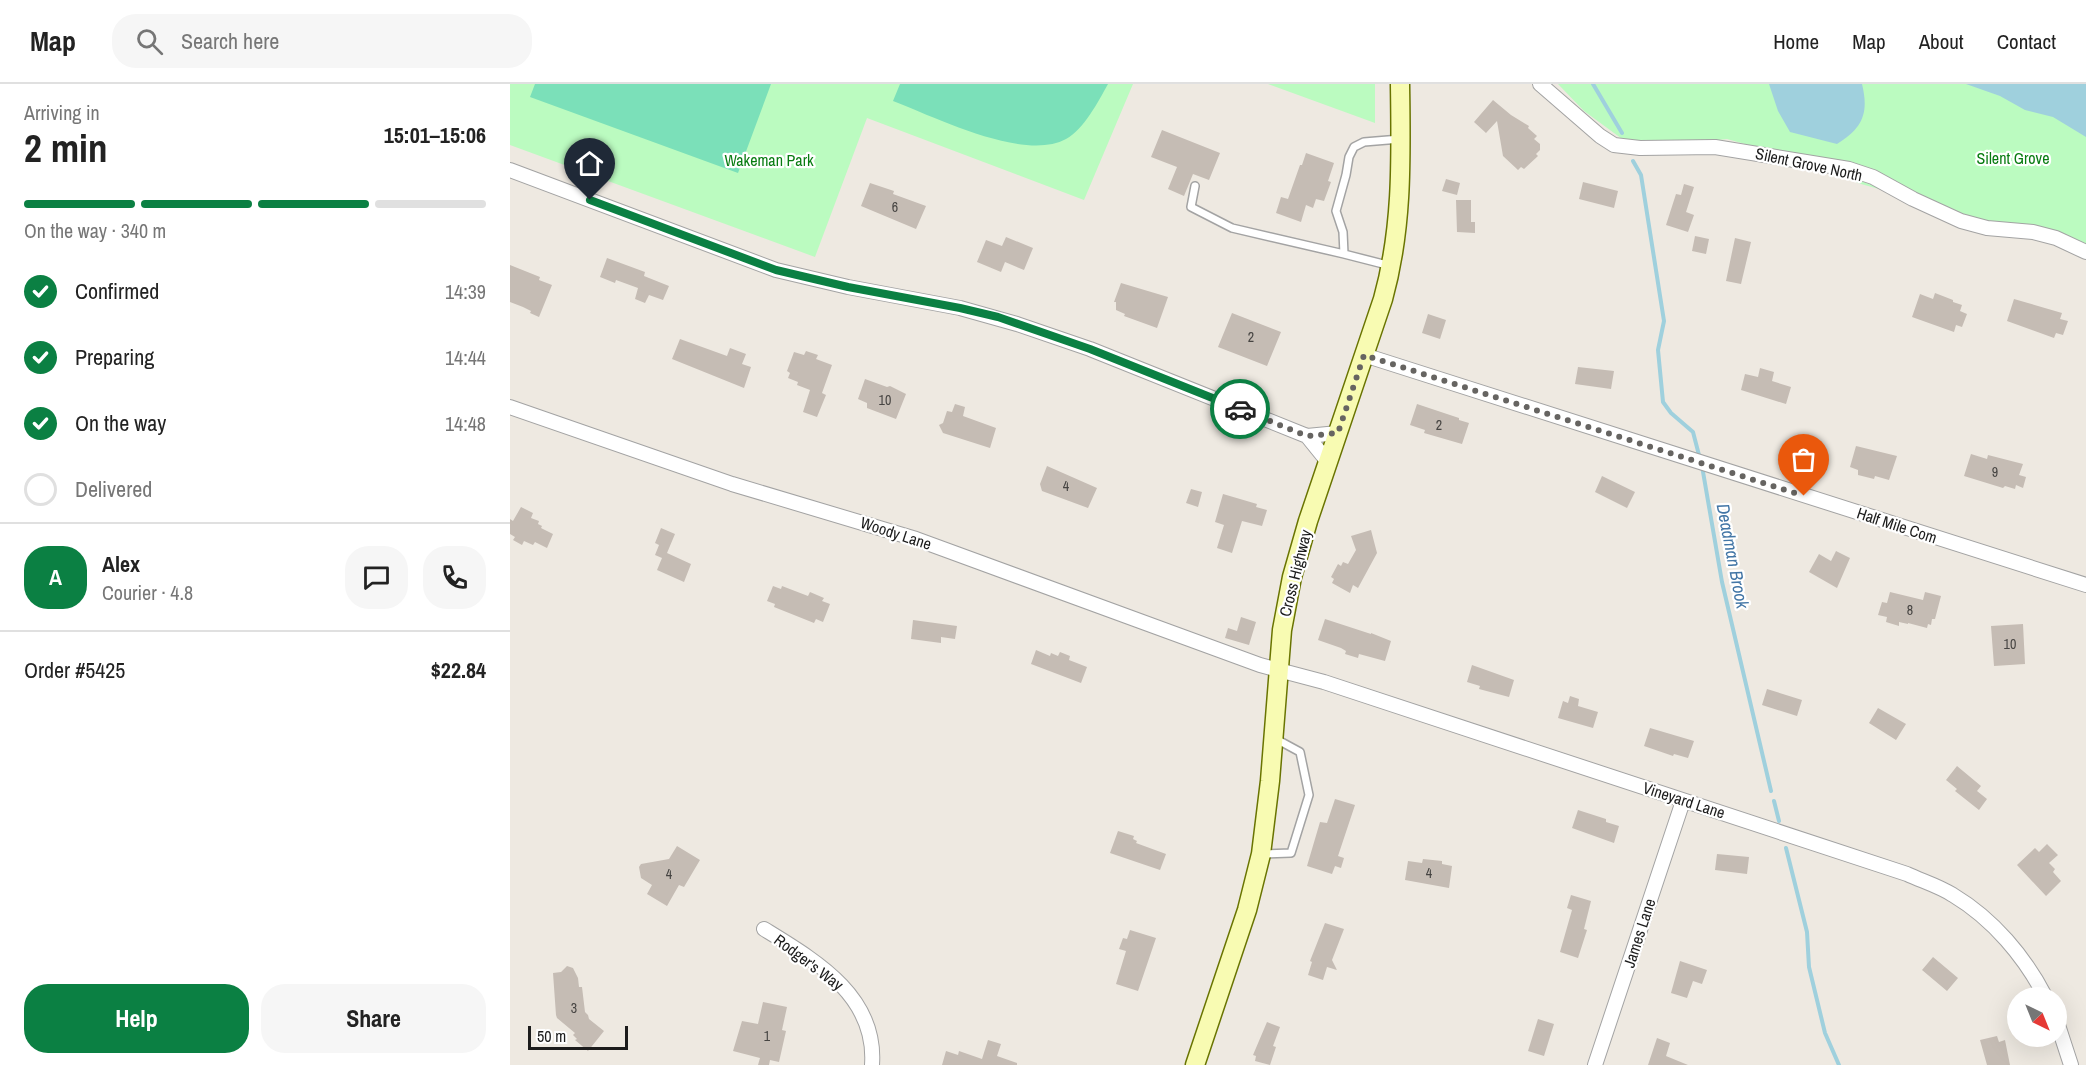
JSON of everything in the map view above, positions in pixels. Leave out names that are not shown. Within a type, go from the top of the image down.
[{"type":"street","name":"Cross Highway","points":[[1195,1065],[1251,897],[1261,854],[1274,738],[1282,630],[1289,587],[1392,267],[1400,198],[1400,84]]},
{"type":"street","name":"Silent Grove North","points":[[1540,84],[1600,136],[1614,145],[1640,148],[1715,147],[1849,169],[1873,177],[1961,221],[1987,228],[2033,232],[2056,238],[2086,252]]},
{"type":"street","points":[[510,170],[776,270],[848,287],[960,308],[1017,324],[1090,349],[1307,436],[1338,433]]},
{"type":"street","name":"Half Mile Com","points":[[1364,355],[2086,585]]},
{"type":"street","name":"Woody Lane","points":[[510,407],[732,484],[916,539],[1260,665],[1279,669]]},
{"type":"street","points":[[1307,436],[1328,462]]},
{"type":"street","name":"Vineyard Lane","points":[[1279,669],[1907,874],[1953,895],[1986,920],[2023,960],[2039,987]]},
{"type":"street","name":"James Lane","points":[[1595,1065],[1683,801]]},
{"type":"street","name":"Rodger's Way","points":[[764,929],[824,970],[852,996],[871,1036],[872,1065]]},
{"type":"street","points":[[2065,1047],[2071,1065]]},
{"type":"lane","points":[[1344,254],[1343,232],[1336,211],[1349,157],[1354,147],[1364,142],[1400,139]]},
{"type":"lane","points":[[1196,186],[1191,207],[1232,228],[1392,267]]},
{"type":"lane","points":[[1261,854],[1291,853],[1309,795],[1300,752],[1274,738]]},
{"type":"green space","name":"Wakeman Park","points":[[510,84],[1133,84],[1084,200],[867,118],[815,257],[510,145]]},
{"type":"green space","points":[[535,84],[771,84],[738,173],[530,97]]},
{"type":"green space","points":[[900,84],[1108,84],[1090,114],[1073,135],[1048,145],[1027,145],[980,135],[893,101]]},
{"type":"green space","points":[[1268,84],[1375,84],[1375,123]]},
{"type":"green space","name":"Silent Grove","points":[[1558,84],[2086,84],[2086,250],[2075,245],[1997,232],[1940,206],[1861,184],[1777,153],[1727,139],[1665,146],[1629,144],[1584,111]]},
{"type":"water","points":[[1769,84],[1862,84],[1865,103],[1862,119],[1853,132],[1837,144],[1790,132],[1778,111]]},
{"type":"water","points":[[1966,84],[2086,84],[2086,137],[2053,117],[2025,110],[2000,96]]},
{"type":"building","points":[[1493,100],[1529,126],[1528,128],[1537,136],[1534,139],[1540,144],[1540,150],[1536,154],[1538,156],[1524,169],[1521,167],[1518,170],[1503,156],[1497,121],[1486,133],[1474,122]]},
{"type":"building","points":[[1162,130],[1220,153],[1209,180],[1193,174],[1184,196],[1168,189],[1177,167],[1151,157]]},
{"type":"building","points":[[1306,153],[1334,163],[1328,181],[1331,182],[1324,201],[1316,199],[1313,208],[1306,205],[1301,222],[1276,213],[1281,197],[1288,199]]},
{"type":"building","points":[[1446,179],[1460,183],[1457,195],[1442,191]]},
{"type":"building","points":[[1583,182],[1618,191],[1614,208],[1579,199]]},
{"type":"building","points":[[870,183],[926,206],[916,229],[861,206]]},
{"type":"building","points":[[1684,184],[1694,187],[1686,212],[1694,215],[1688,232],[1666,225],[1676,194],[1681,195]]},
{"type":"building","points":[[1456,200],[1471,200],[1471,222],[1475,222],[1475,233],[1457,232]]},
{"type":"building","points":[[1695,236],[1709,239],[1706,254],[1692,251]]},
{"type":"building","points":[[1006,237],[1033,248],[1024,270],[1005,262],[1001,272],[977,262],[986,240],[1002,246]]},
{"type":"building","points":[[1735,238],[1751,242],[1741,284],[1726,281]]},
{"type":"building","points":[[607,258],[645,272],[644,276],[669,286],[663,300],[649,295],[645,303],[635,299],[638,288],[600,277]]},
{"type":"building","points":[[510,265],[540,277],[539,280],[552,285],[539,317],[510,302]]},
{"type":"building","points":[[1121,283],[1168,297],[1157,328],[1124,316],[1125,314],[1116,310],[1116,302],[1114,302]]},
{"type":"building","points":[[1935,293],[1962,305],[1960,311],[1967,314],[1962,327],[1956,325],[1954,332],[1912,317],[1920,294],[1933,299]]},
{"type":"building","points":[[2014,299],[2062,313],[2060,319],[2068,321],[2063,335],[2056,333],[2054,338],[2007,321]]},
{"type":"building","points":[[1232,313],[1281,332],[1267,366],[1218,347]]},
{"type":"building","points":[[1428,314],[1446,320],[1440,339],[1422,333]]},
{"type":"building","points":[[680,339],[727,356],[730,348],[746,354],[742,364],[751,367],[744,388],[672,359]]},
{"type":"building","points":[[806,351],[818,355],[816,359],[832,365],[822,393],[826,395],[817,417],[803,412],[810,390],[797,385],[798,382],[788,378],[790,373],[787,371],[794,352],[804,355]]},
{"type":"building","points":[[1578,367],[1614,371],[1611,389],[1575,384]]},
{"type":"building","points":[[1760,368],[1774,372],[1772,381],[1791,387],[1786,404],[1741,390],[1745,374],[1758,377]]},
{"type":"building","points":[[865,379],[890,386],[906,394],[896,419],[867,408],[867,403],[858,399]]},
{"type":"building","points":[[955,404],[965,407],[963,416],[996,428],[990,448],[943,433],[939,425],[943,423],[947,411],[952,412]]},
{"type":"building","points":[[1417,404],[1469,423],[1462,444],[1424,433],[1425,430],[1410,425]]},
{"type":"building","points":[[1856,446],[1897,456],[1889,480],[1858,475],[1858,470],[1850,467]]},
{"type":"building","points":[[1971,454],[1987,459],[1988,455],[2023,464],[2019,475],[2026,477],[2023,488],[2016,485],[2015,489],[2005,486],[2003,488],[1964,476]]},
{"type":"building","points":[[1047,466],[1097,488],[1088,508],[1042,491],[1040,484]]},
{"type":"building","points":[[1602,476],[1635,492],[1627,508],[1595,492]]},
{"type":"building","points":[[1191,489],[1202,492],[1198,507],[1186,503]]},
{"type":"building","points":[[1223,494],[1257,504],[1256,507],[1267,510],[1262,526],[1242,521],[1232,553],[1217,548],[1224,525],[1215,522]]},
{"type":"building","points":[[521,507],[533,513],[531,518],[539,521],[541,528],[553,534],[547,548],[535,542],[533,545],[524,541],[522,545],[513,540],[515,537],[510,534],[510,519],[513,521]]},
{"type":"building","points":[[661,528],[675,534],[667,553],[691,564],[684,582],[657,570],[662,558],[655,555],[659,545],[655,543]]},
{"type":"building","points":[[1371,530],[1377,553],[1358,588],[1353,585],[1350,593],[1332,583],[1334,579],[1331,577],[1338,564],[1341,566],[1343,562],[1348,564],[1356,550],[1351,536]]},
{"type":"building","points":[[1836,551],[1850,558],[1837,588],[1809,572],[1819,554],[1831,561]]},
{"type":"building","points":[[773,586],[781,589],[782,586],[808,596],[810,592],[824,598],[822,601],[830,604],[823,622],[816,619],[814,623],[774,607],[775,604],[767,601]]},
{"type":"building","points":[[1890,592],[1923,600],[1925,592],[1941,596],[1935,619],[1932,619],[1931,625],[1928,624],[1927,628],[1908,623],[1899,622],[1899,626],[1886,622],[1887,617],[1878,615],[1882,602],[1887,603]]},
{"type":"building","points":[[1241,617],[1256,622],[1249,645],[1225,638],[1228,628],[1237,631]]},
{"type":"building","points":[[1325,619],[1391,641],[1385,661],[1359,654],[1358,658],[1345,654],[1346,651],[1341,648],[1318,640]]},
{"type":"building","points":[[913,620],[957,626],[955,639],[941,637],[941,643],[911,639]]},
{"type":"building","points":[[2023,624],[2025,664],[1994,666],[1991,626]]},
{"type":"building","points":[[1036,650],[1050,656],[1051,653],[1058,656],[1060,652],[1070,656],[1069,660],[1087,667],[1081,683],[1031,664]]},
{"type":"building","points":[[1472,665],[1514,680],[1509,697],[1479,689],[1480,686],[1467,682]]},
{"type":"building","points":[[1767,689],[1802,700],[1797,716],[1762,705]]},
{"type":"building","points":[[1570,696],[1579,699],[1578,706],[1598,712],[1593,728],[1558,718],[1563,701],[1568,703]]},
{"type":"building","points":[[1878,708],[1906,724],[1896,740],[1869,723]]},
{"type":"building","points":[[1650,728],[1694,741],[1688,758],[1674,754],[1673,756],[1644,746]]},
{"type":"building","points":[[1957,766],[1981,786],[1977,791],[1987,799],[1979,810],[1955,791],[1957,789],[1946,780]]},
{"type":"building","points":[[1335,799],[1355,805],[1338,856],[1344,858],[1341,868],[1335,866],[1332,874],[1307,866],[1320,822],[1327,823]]},
{"type":"building","points":[[1578,810],[1619,826],[1614,843],[1572,828]]},
{"type":"building","points":[[1118,831],[1134,836],[1136,843],[1166,854],[1160,870],[1110,853]]},
{"type":"building","points":[[2047,844],[2058,855],[2049,863],[2061,881],[2046,896],[2017,865],[2035,848],[2039,852]]},
{"type":"building","points":[[677,846],[700,860],[684,887],[679,885],[667,906],[647,894],[652,885],[641,878],[639,867],[641,864],[669,859]]},
{"type":"building","points":[[1717,854],[1749,857],[1747,874],[1715,870]]},
{"type":"building","points":[[1423,859],[1442,861],[1442,864],[1452,866],[1449,888],[1405,880],[1408,861],[1422,863]]},
{"type":"building","points":[[1571,895],[1591,901],[1584,929],[1587,930],[1578,958],[1560,952],[1572,910],[1567,908]]},
{"type":"building","points":[[1325,923],[1344,929],[1332,960],[1337,970],[1327,967],[1323,980],[1308,975],[1312,962],[1310,961]]},
{"type":"building","points":[[1130,930],[1156,938],[1138,991],[1116,984],[1126,951],[1119,949],[1123,938],[1127,939]]},
{"type":"building","points":[[1933,957],[1958,978],[1947,991],[1922,970]]},
{"type":"building","points":[[1680,961],[1707,970],[1702,984],[1693,981],[1687,998],[1671,993]]},
{"type":"building","points":[[567,966],[573,968],[579,987],[582,987],[585,1012],[589,1019],[604,1031],[588,1051],[575,1040],[577,1039],[573,1035],[575,1033],[556,1015],[553,973],[561,972]]},
{"type":"building","points":[[763,1002],[787,1007],[782,1030],[786,1031],[779,1062],[770,1060],[769,1065],[758,1065],[760,1058],[733,1051],[742,1021],[758,1024]]},
{"type":"building","points":[[1538,1019],[1554,1024],[1544,1056],[1528,1051]]},
{"type":"building","points":[[1267,1022],[1280,1027],[1273,1046],[1276,1047],[1270,1065],[1255,1061],[1256,1056],[1253,1055]]},
{"type":"building","points":[[1997,1036],[1999,1042],[2005,1040],[2010,1065],[1987,1065],[1980,1040]]},
{"type":"building","points":[[1657,1038],[1670,1043],[1666,1056],[1688,1065],[1648,1065]]},
{"type":"building","points":[[988,1040],[1001,1044],[997,1056],[1017,1063],[1017,1065],[942,1065],[946,1051],[958,1055],[959,1051],[982,1059]]},
{"type":"waterway","name":"Deadman Brook","points":[[1593,84],[1622,133]]},
{"type":"waterway","name":"Deadman Brook","points":[[1633,161],[1641,175],[1664,321],[1658,350],[1663,402],[1671,413],[1693,432],[1700,459]]},
{"type":"waterway","name":"Deadman Brook","points":[[1702,466],[1722,582],[1771,791]]},
{"type":"waterway","name":"Deadman Brook","points":[[1774,801],[1779,821]]},
{"type":"waterway","name":"Deadman Brook","points":[[1786,848],[1807,932],[1809,967],[1825,1033],[1839,1065]]},
{"type":"way so far","points":[[1240,409],[1307,436],[1338,433],[1364,355],[1804,496]]},
{"type":"route","points":[[590,200],[776,270],[998,317],[1090,349],[1240,409]]}]
